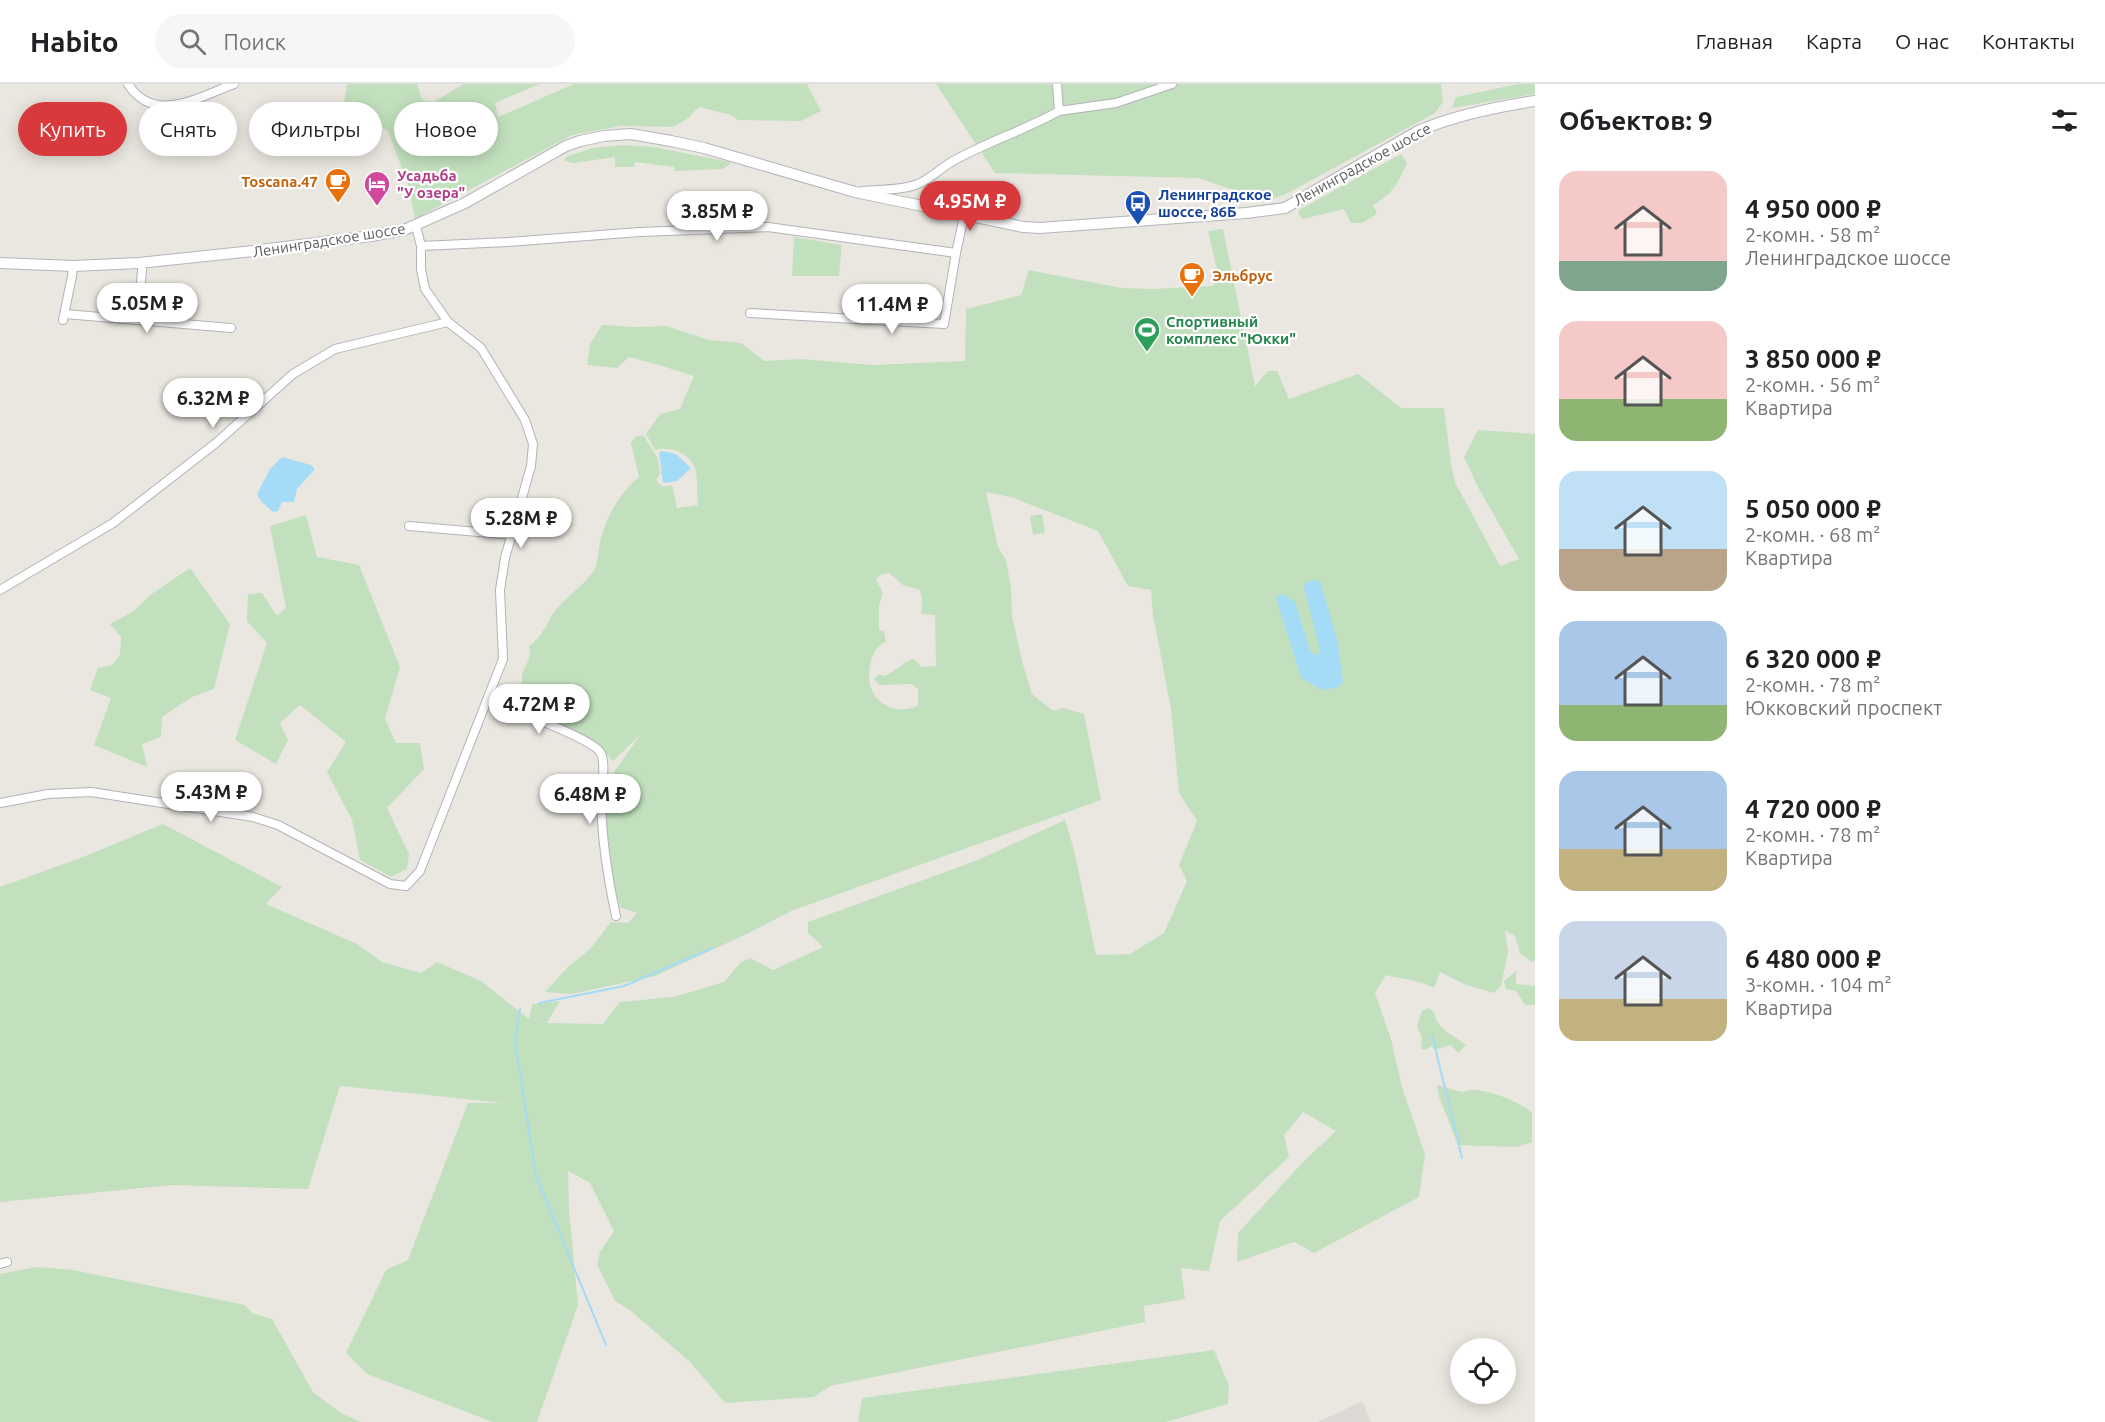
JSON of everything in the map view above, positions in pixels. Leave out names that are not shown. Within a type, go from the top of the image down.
[{"type":"main road","name":"Ленинградское шоссе","points":[[0,263],[73,266],[168,260],[371,236],[416,226],[465,203],[566,146],[580,141],[625,135],[704,148],[855,192],[1003,224],[1040,228],[1246,213],[1285,208],[1418,130],[1441,121],[1478,111],[1535,101]]},
{"type":"street","points":[[128,84],[139,98],[149,104],[164,106],[180,105],[234,84]]},
{"type":"street","points":[[1057,84],[1059,111]]},
{"type":"street","points":[[855,192],[896,189],[918,184],[953,161],[988,143],[1034,125],[1059,111],[1116,103],[1172,84]]},
{"type":"street","points":[[750,313],[944,324],[964,216]]},
{"type":"street","points":[[0,803],[48,794],[91,792],[253,817],[278,825],[390,884],[406,886],[420,871],[503,658],[500,590],[505,558],[531,466],[533,444],[525,420],[481,348],[448,322],[425,289],[421,268],[421,246],[416,226]]},
{"type":"street","points":[[421,246],[640,232],[768,227],[956,253]]},
{"type":"street","points":[[73,266],[64,317],[138,320],[231,328]]},
{"type":"street","points":[[138,320],[142,270]]},
{"type":"street","points":[[0,590],[113,523],[216,443],[293,374],[335,349],[448,322]]},
{"type":"street","points":[[409,526],[512,535]]},
{"type":"street","points":[[488,700],[569,733],[600,750],[603,758],[601,802],[604,846],[616,916]]},
{"type":"shaded area","points":[[1362,1401],[1371,1422],[1318,1422]]},
{"type":"green space","points":[[347,84],[417,84],[422,100],[434,102],[394,102],[394,147],[388,131],[382,127],[382,102],[344,102]]},
{"type":"green space","points":[[463,84],[540,84],[497,102],[434,102]]},
{"type":"green space","points":[[574,84],[807,84],[821,111],[801,121],[738,120],[731,115],[699,107],[687,119],[673,127],[621,126],[572,135],[415,219],[408,184],[397,156],[498,156],[498,117]]},
{"type":"green space","points":[[936,84],[1441,84],[1443,102],[1435,113],[1288,193],[1272,199],[1226,204],[1233,190],[1199,178],[995,173]]},
{"type":"green space","points":[[1519,84],[1535,84],[1535,94],[1452,108],[1456,97]]},
{"type":"green space","points":[[625,145],[654,147],[730,162],[722,169],[674,171],[674,167],[635,162],[634,167],[615,167],[615,157],[574,163],[564,161],[566,157],[592,148]]},
{"type":"green space","points":[[1401,154],[1407,163],[1397,182],[1386,196],[1373,205],[1377,214],[1362,223],[1351,223],[1344,209],[1303,219],[1298,214],[1299,210]]},
{"type":"green space","points":[[1223,229],[1255,386],[1268,371],[1277,371],[1289,399],[1358,374],[1401,408],[1444,408],[1455,482],[1500,566],[1519,559],[1478,487],[1464,457],[1478,430],[1535,434],[1535,961],[1532,962],[1520,953],[1515,936],[1505,930],[1508,952],[1501,986],[1494,993],[1466,985],[1440,972],[1434,988],[1416,981],[1386,975],[1375,993],[1391,1039],[1402,1087],[1425,1154],[1419,1197],[1314,1253],[1294,1242],[1237,1262],[1238,1233],[1304,1161],[1336,1131],[1303,1112],[1284,1135],[1289,1157],[1220,1221],[1209,1271],[1181,1268],[1185,1299],[1144,1306],[1145,1322],[830,1386],[814,1397],[725,1403],[690,1362],[631,1311],[615,1301],[597,1265],[600,1252],[614,1231],[590,1183],[568,1171],[569,1210],[578,1305],[537,1422],[493,1422],[367,1374],[346,1353],[386,1270],[408,1260],[468,1103],[504,1103],[340,1086],[308,1189],[171,1185],[0,1202],[0,887],[83,857],[163,824],[282,887],[266,904],[357,944],[382,962],[421,973],[437,962],[481,981],[529,1019],[532,1004],[560,1001],[547,1023],[603,1024],[620,1002],[673,997],[724,982],[741,962],[750,958],[773,970],[823,947],[808,933],[808,922],[978,860],[1065,820],[1074,850],[1096,955],[1130,954],[1164,933],[1187,881],[1179,865],[1197,821],[1179,793],[1171,709],[1153,615],[1151,590],[1128,586],[1098,531],[1011,497],[986,492],[998,547],[1006,560],[1011,588],[1012,616],[1032,694],[1053,711],[1063,708],[1084,714],[1101,800],[791,911],[655,976],[572,994],[545,992],[569,966],[590,949],[611,922],[628,923],[637,913],[620,907],[608,864],[603,788],[640,735],[613,761],[595,743],[521,714],[522,674],[530,656],[529,646],[543,631],[559,606],[594,570],[603,530],[611,513],[621,496],[639,477],[631,443],[636,436],[644,436],[658,459],[660,474],[656,480],[663,487],[672,485],[677,508],[698,505],[696,474],[691,461],[677,451],[655,450],[646,434],[660,414],[680,409],[694,376],[629,357],[617,368],[587,365],[590,344],[602,325],[666,326],[709,340],[741,343],[764,361],[802,359],[873,365],[965,361],[966,309],[1021,295],[1029,270],[1121,288],[1213,286],[1219,279],[1208,231]],"holes":[[[889,573],[903,585],[920,590],[921,614],[935,615],[936,666],[921,667],[914,659],[885,676],[879,674],[874,679],[879,685],[911,684],[918,689],[918,705],[898,709],[884,704],[874,695],[869,675],[873,655],[886,642],[884,631],[879,630],[879,606],[883,593],[876,579],[882,574]]]},
{"type":"green space","points":[[794,237],[842,245],[839,276],[792,276]]},
{"type":"green space","points":[[1042,514],[1045,533],[1033,535],[1030,516]]},
{"type":"green space","points":[[306,515],[317,557],[359,565],[400,667],[385,719],[396,743],[420,743],[424,769],[387,808],[409,854],[407,869],[391,877],[360,860],[352,820],[327,772],[346,742],[300,705],[280,723],[288,740],[276,764],[235,740],[267,643],[247,621],[248,594],[262,593],[277,616],[286,608],[270,526]]},
{"type":"green space","points":[[190,568],[230,624],[214,689],[192,697],[162,717],[161,737],[142,744],[147,767],[94,745],[111,698],[90,690],[98,668],[112,665],[120,655],[121,637],[110,624],[134,611],[150,595]]},
{"type":"green space","points":[[1516,971],[1516,984],[1535,986],[1535,1005],[1525,1005],[1516,991],[1506,989],[1504,981]]},
{"type":"green space","points":[[1429,1008],[1446,1031],[1466,1045],[1458,1053],[1451,1045],[1434,1050],[1432,1046],[1425,1050],[1421,1049],[1422,1039],[1417,1026],[1422,1011]]},
{"type":"green space","points":[[1437,1085],[1462,1092],[1478,1090],[1488,1092],[1526,1108],[1532,1113],[1532,1142],[1517,1147],[1458,1145],[1439,1097]]},
{"type":"green space","points":[[37,1267],[73,1270],[245,1305],[252,1313],[272,1319],[313,1392],[341,1413],[361,1422],[0,1422],[0,1274]]},
{"type":"green space","points":[[1214,1350],[1229,1386],[1228,1404],[1166,1422],[858,1422],[862,1398]]},
{"type":"water","points":[[662,451],[676,454],[691,468],[677,481],[663,483],[659,453]]},
{"type":"water","points":[[282,457],[311,465],[315,469],[297,489],[294,502],[282,502],[278,511],[273,512],[257,494],[270,469]]},
{"type":"water","points":[[1320,581],[1337,639],[1343,681],[1339,687],[1323,690],[1301,678],[1276,597],[1283,594],[1295,602],[1310,651],[1314,655],[1318,654],[1320,650],[1304,587],[1305,583]]},
{"type":"waterway","points":[[539,1003],[624,986],[713,948]]},
{"type":"waterway","points":[[520,1009],[515,1042],[536,1176],[606,1345]]},
{"type":"waterway","points":[[1432,1035],[1462,1158]]},
{"type":"place","name":"Toscana.47","points":[[338,204]]},
{"type":"place","name":"Усадьба \"У озера\"","points":[[377,207]]},
{"type":"place","name":"Ленинградское шоссе, 86Б","points":[[1138,226]]},
{"type":"place","name":"Эльбрус","points":[[1192,298]]},
{"type":"place","name":"Спортивный комплекс \"Юкки\"","points":[[1147,353]]}]
